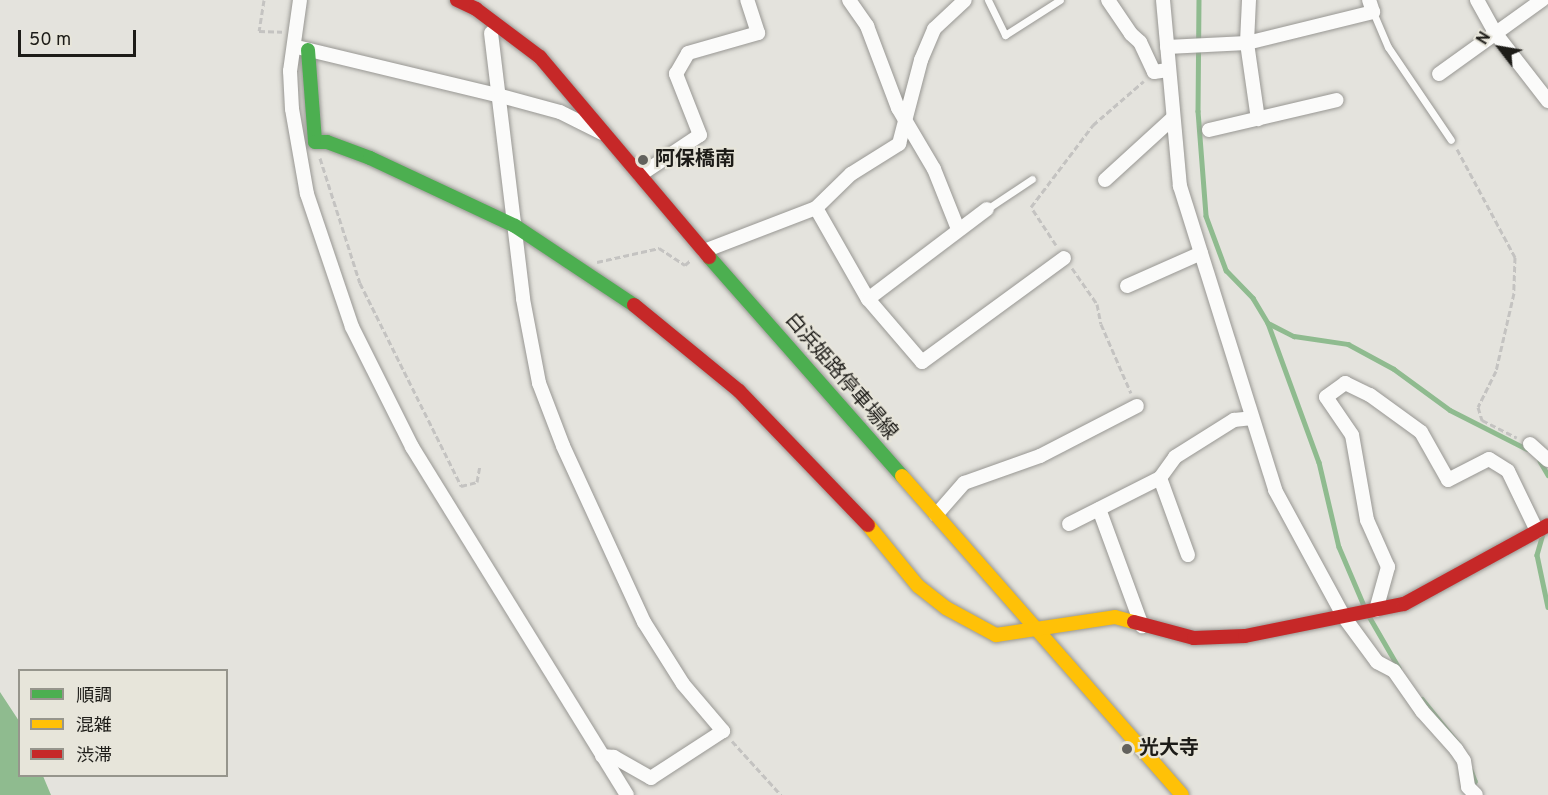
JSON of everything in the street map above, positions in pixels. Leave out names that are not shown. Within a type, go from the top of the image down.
[{"type":"street","points":[[300,0],[294,47],[292,109],[307,194],[352,327],[412,447],[627,795]]},
{"type":"street","name":"白浜姫路停車場線","points":[[457,0],[476,9],[540,57],[704,251],[1182,795]]},
{"type":"street","points":[[640,175],[700,135],[676,74],[688,53],[758,33],[747,0]]},
{"type":"street","points":[[849,0],[867,26],[906,120],[934,170],[958,229]]},
{"type":"street","points":[[704,251],[816,208],[851,174],[899,144],[934,29],[965,0]]},
{"type":"street","points":[[1108,0],[1161,71],[1173,118],[1180,186],[1275,490],[1344,617],[1377,662],[1394,671],[1422,711],[1456,748],[1464,761],[1473,791]]},
{"type":"street","points":[[1161,71],[1167,47],[1163,0]]},
{"type":"street","points":[[1249,0],[1247,43],[1258,119]]},
{"type":"street","points":[[1477,0],[1496,34],[1548,101]]},
{"type":"street","points":[[1439,74],[1542,0]]},
{"type":"street","points":[[1167,47],[1247,43],[1371,6]]},
{"type":"street","points":[[490,33],[501,96],[515,226],[539,382],[563,446],[644,622],[683,684],[723,731],[651,778],[614,757],[602,756]]},
{"type":"street","points":[[294,47],[560,112],[606,135]]},
{"type":"street","points":[[308,50],[315,142],[327,142],[370,158],[515,226],[577,271],[683,340],[739,391],[858,513],[928,593],[996,635],[1038,631],[1115,617],[1194,638],[1245,636],[1344,617],[1404,604],[1543,528],[1508,471],[1489,459],[1448,480],[1421,432],[1370,395],[1345,383],[1326,397],[1352,435],[1367,520],[1388,567],[1376,610]]},
{"type":"street","points":[[1209,130],[1337,100]]},
{"type":"street","points":[[1105,180],[1173,118]]},
{"type":"street","points":[[816,208],[868,299],[921,362],[1064,258]]},
{"type":"street","points":[[868,299],[987,209]]},
{"type":"street","points":[[1127,286],[1201,254]]},
{"type":"street","points":[[936,515],[964,483],[1040,456],[1137,406]]},
{"type":"street","points":[[1069,524],[1161,478],[1175,457],[1234,420],[1252,418]]},
{"type":"street","points":[[1530,444],[1548,460]]},
{"type":"street","points":[[1161,478],[1188,555]]},
{"type":"street","points":[[1099,509],[1142,626]]},
{"type":"lane","points":[[988,0],[1005,35],[1059,0]]},
{"type":"lane","points":[[1371,6],[1388,47],[1451,140]]},
{"type":"lane","points":[[987,209],[1032,179]]},
{"type":"path","points":[[264,0],[260,31],[296,32]]},
{"type":"path","points":[[1137,406],[1101,324],[1097,304],[1064,258],[1032,207],[1093,125],[1161,71]]},
{"type":"path","points":[[1451,140],[1482,191],[1515,257],[1516,271],[1496,371],[1478,407],[1482,420],[1530,444]]},
{"type":"path","points":[[315,142],[360,283],[461,486],[477,482],[480,465]]},
{"type":"path","points":[[577,271],[585,264],[640,250],[660,248],[684,265],[704,251]]},
{"type":"path","points":[[723,731],[781,795]]},
{"type":"shaded area","points":[[0,692],[18,719],[18,777],[43,777],[51,795],[0,795]]},
{"type":"waterway","points":[[1199,0],[1198,111],[1206,216],[1226,270],[1253,298],[1268,323],[1319,462],[1339,547],[1365,608]]},
{"type":"waterway","points":[[1268,323],[1294,336],[1348,344],[1394,369],[1450,410],[1527,449]]},
{"type":"waterway","points":[[1540,461],[1548,475]]},
{"type":"waterway","points":[[1543,534],[1537,555],[1548,607]]},
{"type":"waterway","points":[[1369,616],[1399,668]]},
{"type":"waterway","points":[[1422,699],[1460,746]]},
{"type":"waterway","points":[[1471,770],[1475,781],[1473,787]]},
{"type":"traffic: fast","points":[[308,50],[315,142],[327,142],[370,158],[515,226],[634,305]]},
{"type":"traffic: fast","points":[[709,257],[902,476]]},
{"type":"traffic: slow","points":[[902,476],[1182,795]]},
{"type":"traffic: slow","points":[[868,525],[918,586],[946,608],[996,635],[1115,617],[1134,622]]},
{"type":"traffic: jam","points":[[457,0],[476,9],[540,57],[709,257]]},
{"type":"traffic: jam","points":[[634,305],[739,391],[868,525]]},
{"type":"traffic: jam","points":[[1134,622],[1194,638],[1245,636],[1404,604],[1548,525]]},
{"type":"place","name":"阿保橋南","points":[[643,160]]},
{"type":"place","name":"光大寺","points":[[1127,749]]}]
